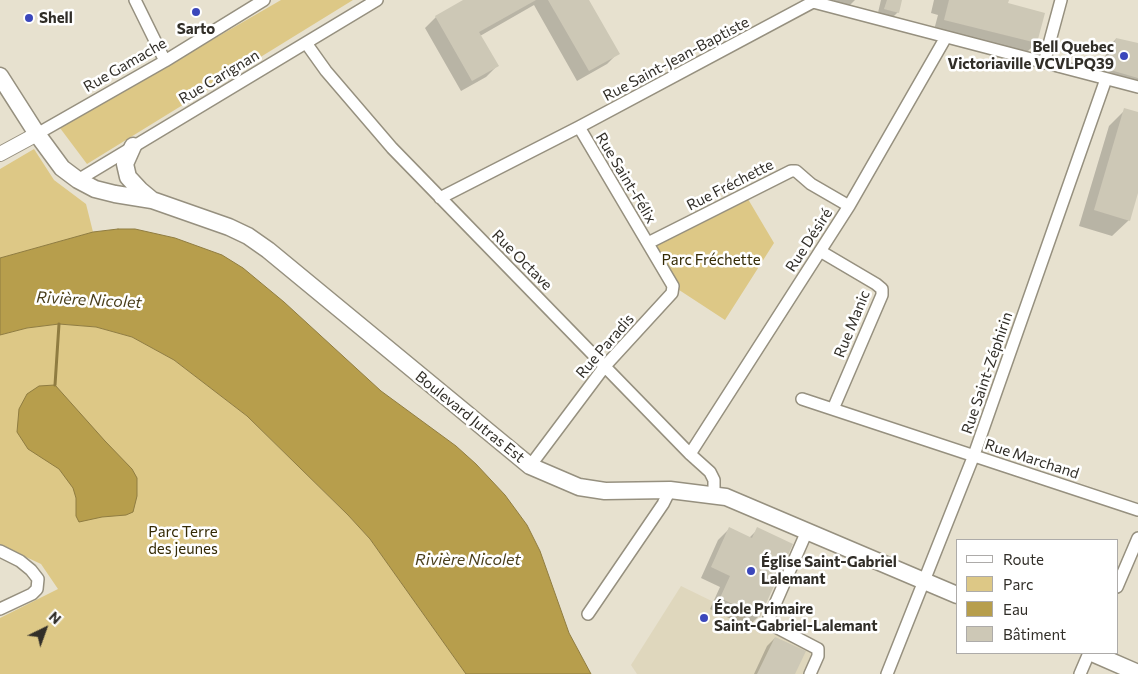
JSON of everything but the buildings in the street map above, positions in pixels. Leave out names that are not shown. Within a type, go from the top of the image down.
[{"type":"main road","name":"Boulevard Jutras Est","points":[[0,76],[37,134],[62,168],[78,180],[95,189],[152,200],[229,227],[248,236],[268,250],[530,466],[558,479],[605,491],[670,490],[726,497],[956,595]]},
{"type":"main road","points":[[133,146],[125,164],[128,178],[152,200]]},
{"type":"main road","points":[[1092,654],[1138,673]]},
{"type":"street","points":[[134,0],[165,61]]},
{"type":"street","name":"Rue Gamache","points":[[0,154],[165,61],[251,3],[264,0]]},
{"type":"street","name":"Rue Carignan","points":[[78,180],[377,0]]},
{"type":"street","points":[[1044,63],[1061,0]]},
{"type":"street","name":"Rue Saint-Jean-Baptiste","points":[[440,198],[579,127],[813,1],[1138,88]]},
{"type":"street","name":"Rue Désiré","points":[[690,454],[849,206],[946,37]]},
{"type":"street","name":"Rue Octave","points":[[306,43],[359,111],[440,198],[690,454],[710,472],[714,480],[714,495]]},
{"type":"street","name":"Rue Saint-Zéphirin","points":[[888,674],[974,455],[1106,79]]},
{"type":"street","name":"Rue Saint-Félix","points":[[579,127],[648,243]]},
{"type":"street","name":"Rue Fréchette","points":[[648,243],[796,170],[811,184],[849,206]]},
{"type":"street","name":"Rue Paradis","points":[[530,466],[606,366],[672,293],[673,286],[648,243]]},
{"type":"street","name":"Rue Manic","points":[[820,250],[882,289],[882,295],[833,409]]},
{"type":"street","name":"Rue Marchand","points":[[802,399],[1138,510]]},
{"type":"street","points":[[588,614],[663,504],[670,490]]},
{"type":"street","points":[[807,531],[769,618],[772,625],[818,649],[818,656],[810,674]]},
{"type":"street","points":[[1118,585],[1138,538]]},
{"type":"street","points":[[0,551],[20,561],[38,579],[37,589],[32,594],[0,609]]},
{"type":"street","points":[[1080,674],[1090,654]]},
{"type":"shaded area","name":"École Primaire Saint-Gabriel-Lalemant","points":[[681,586],[814,651],[804,674],[637,674],[631,665]]},
{"type":"green space","points":[[281,0],[353,0],[87,164],[60,128]]},
{"type":"green space","points":[[34,149],[54,180],[86,204],[93,232],[0,258],[0,169]]},
{"type":"green space","name":"Parc Fréchette","points":[[745,194],[774,243],[725,320],[673,286],[648,243]]},
{"type":"green space","name":"Parc Terre des jeunes","points":[[59,324],[96,327],[132,337],[174,360],[247,416],[370,539],[466,674],[0,674],[0,618],[58,589],[41,564],[0,545],[0,335],[27,328]]},
{"type":"water","name":"Rivière Nicolet","points":[[135,229],[175,238],[222,255],[243,268],[284,302],[381,391],[456,446],[476,464],[505,495],[527,525],[540,551],[569,633],[591,674],[466,674],[370,539],[348,515],[247,416],[174,360],[132,337],[96,327],[59,324],[27,328],[0,335],[0,258],[93,232]]},
{"type":"water","points":[[55,385],[132,469],[137,478],[137,496],[133,512],[126,515],[102,517],[79,522],[76,516],[76,498],[73,488],[59,469],[28,449],[17,432],[19,409],[27,394],[39,386]]},
{"type":"waterway","points":[[55,385],[59,324]]},
{"type":"place","name":"Sarto","points":[[196,12]]},
{"type":"place","name":"Shell","points":[[29,18]]},
{"type":"place","name":"Bell Quebec Victoriaville VCVLPQ39","points":[[1124,56]]},
{"type":"place","name":"Église Saint-Gabriel Lalemant","points":[[751,571]]},
{"type":"place","name":"École Primaire Saint-Gabriel-Lalemant","points":[[704,618]]}]
